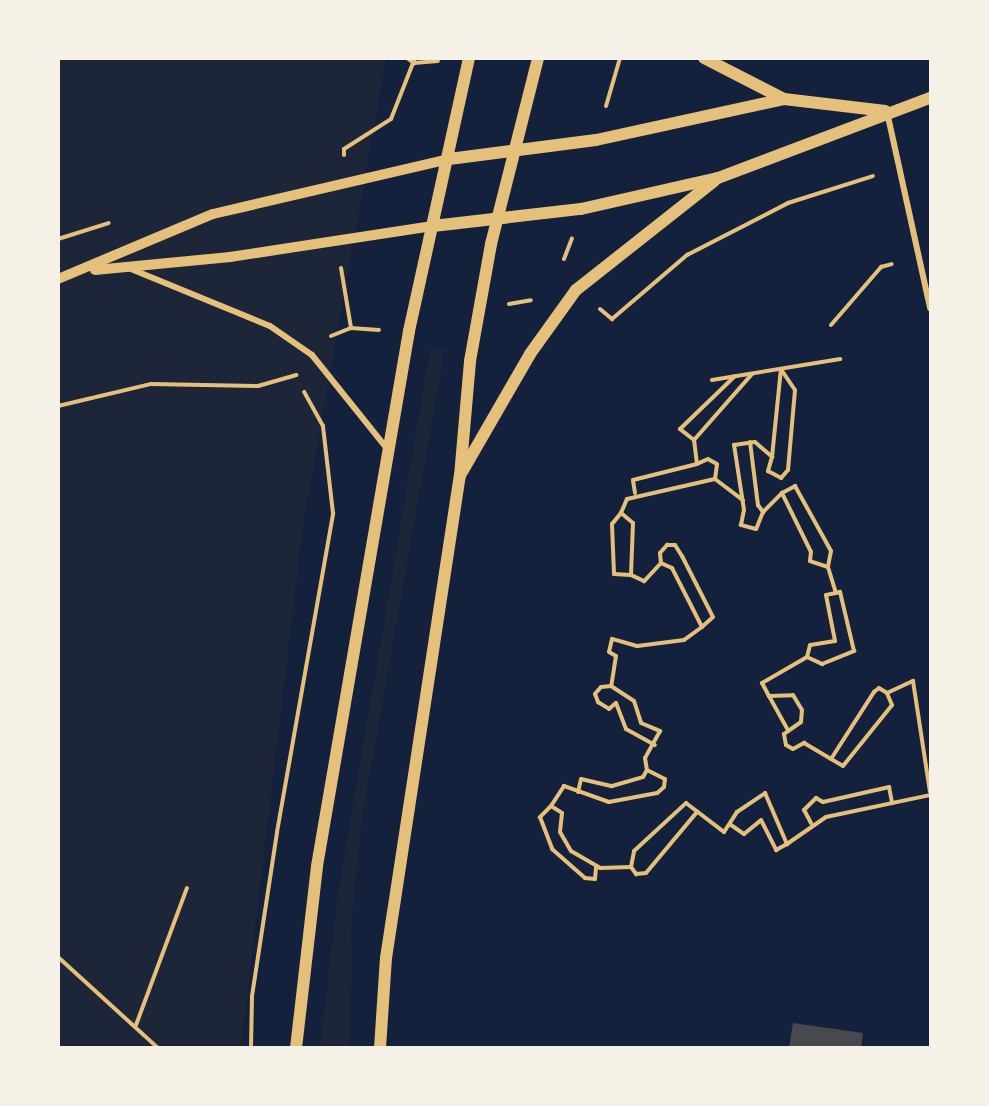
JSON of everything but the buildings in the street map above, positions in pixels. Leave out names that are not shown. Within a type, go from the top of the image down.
[{"type":"main road","points":[[296,1047],[317,866],[390,453],[408,331],[449,159],[469,58]]},
{"type":"main road","points":[[380,1047],[386,958],[460,476],[470,361],[499,218],[538,58]]},
{"type":"main road","points":[[704,58],[784,99]]},
{"type":"main road","points":[[433,226],[581,209],[718,178],[887,111],[930,98]]},
{"type":"main road","points":[[449,159],[516,152],[784,99],[887,111]]},
{"type":"main road","points":[[460,476],[530,354],[576,290],[718,178]]},
{"type":"street","points":[[887,111],[930,308]]},
{"type":"street","points":[[58,279],[86,271],[213,214],[449,159]]},
{"type":"street","points":[[86,271],[433,226]]},
{"type":"street","points":[[125,267],[260,322],[312,354],[390,453]]},
{"type":"path","points":[[407,58],[415,61]]},
{"type":"path","points":[[612,319],[687,255],[788,202],[899,168]]},
{"type":"path","points":[[831,325],[881,267],[919,256]]},
{"type":"path","points":[[712,380],[840,358]]},
{"type":"path","points":[[781,369],[795,390],[788,470],[782,478],[768,471],[772,457],[781,369]]},
{"type":"path","points":[[694,440],[754,373]]},
{"type":"path","points":[[58,406],[151,384],[258,386],[296,375],[322,426],[333,513],[252,996],[251,1047]]},
{"type":"path","points":[[697,464],[694,440],[680,429],[735,376]]},
{"type":"path","points":[[772,457],[750,442],[734,445],[743,501],[741,525],[747,529],[756,529],[763,512],[782,493],[795,486],[823,546],[831,551],[828,567],[836,593]]},
{"type":"path","points":[[750,442],[763,512]]},
{"type":"path","points":[[661,563],[644,580],[631,575],[614,574],[612,524],[635,493],[633,480],[697,464],[708,459],[717,464],[715,479]]},
{"type":"path","points":[[635,493],[715,479],[743,501]]},
{"type":"path","points":[[782,493],[811,552],[810,561],[828,567]]},
{"type":"path","points":[[621,513],[633,523],[631,575]]},
{"type":"path","points":[[611,686],[616,656],[609,652],[612,639],[663,645],[684,640],[713,617],[675,545],[660,552],[661,563]]},
{"type":"path","points":[[661,563],[672,568],[702,627]]},
{"type":"path","points":[[807,657],[822,664],[854,651],[840,592],[826,595],[835,641],[814,642],[807,657],[762,683],[787,728],[786,745],[793,749],[804,743],[831,759],[843,766],[892,705],[887,693],[879,688],[874,692],[831,759]]},
{"type":"path","points":[[731,825],[744,834],[761,820],[776,850],[787,844],[811,823],[930,794],[913,681],[887,693]]},
{"type":"path","points":[[578,792],[581,778],[612,786],[643,777],[647,770],[645,758],[655,745],[660,731],[641,723],[634,701],[611,686],[601,687],[595,694],[598,702],[609,709],[616,703],[626,729],[655,745]]},
{"type":"path","points":[[769,696],[793,695],[800,703],[801,722],[787,728]]},
{"type":"path","points":[[596,867],[595,879],[585,878],[552,849],[540,817],[564,786],[609,802],[657,793],[665,779],[647,770]]},
{"type":"path","points":[[811,823],[804,810],[816,798],[823,802],[889,787],[892,803]]},
{"type":"path","points":[[697,812],[646,873],[636,874],[631,867],[634,851],[686,803],[697,812],[714,829],[724,832],[731,825],[737,812],[765,793],[787,844]]},
{"type":"path","points":[[550,806],[562,813],[563,842],[596,867],[618,872],[631,867]]},
{"type":"path","points":[[136,1025],[187,888]]},
{"type":"path","points":[[58,957],[158,1047]]},
{"type":"shaded area","points":[[58,59],[386,59],[303,526],[241,1047],[59,1047]]},
{"type":"shaded area","points":[[445,348],[361,825],[352,915],[350,1047],[320,1047],[337,900],[430,350]]}]
